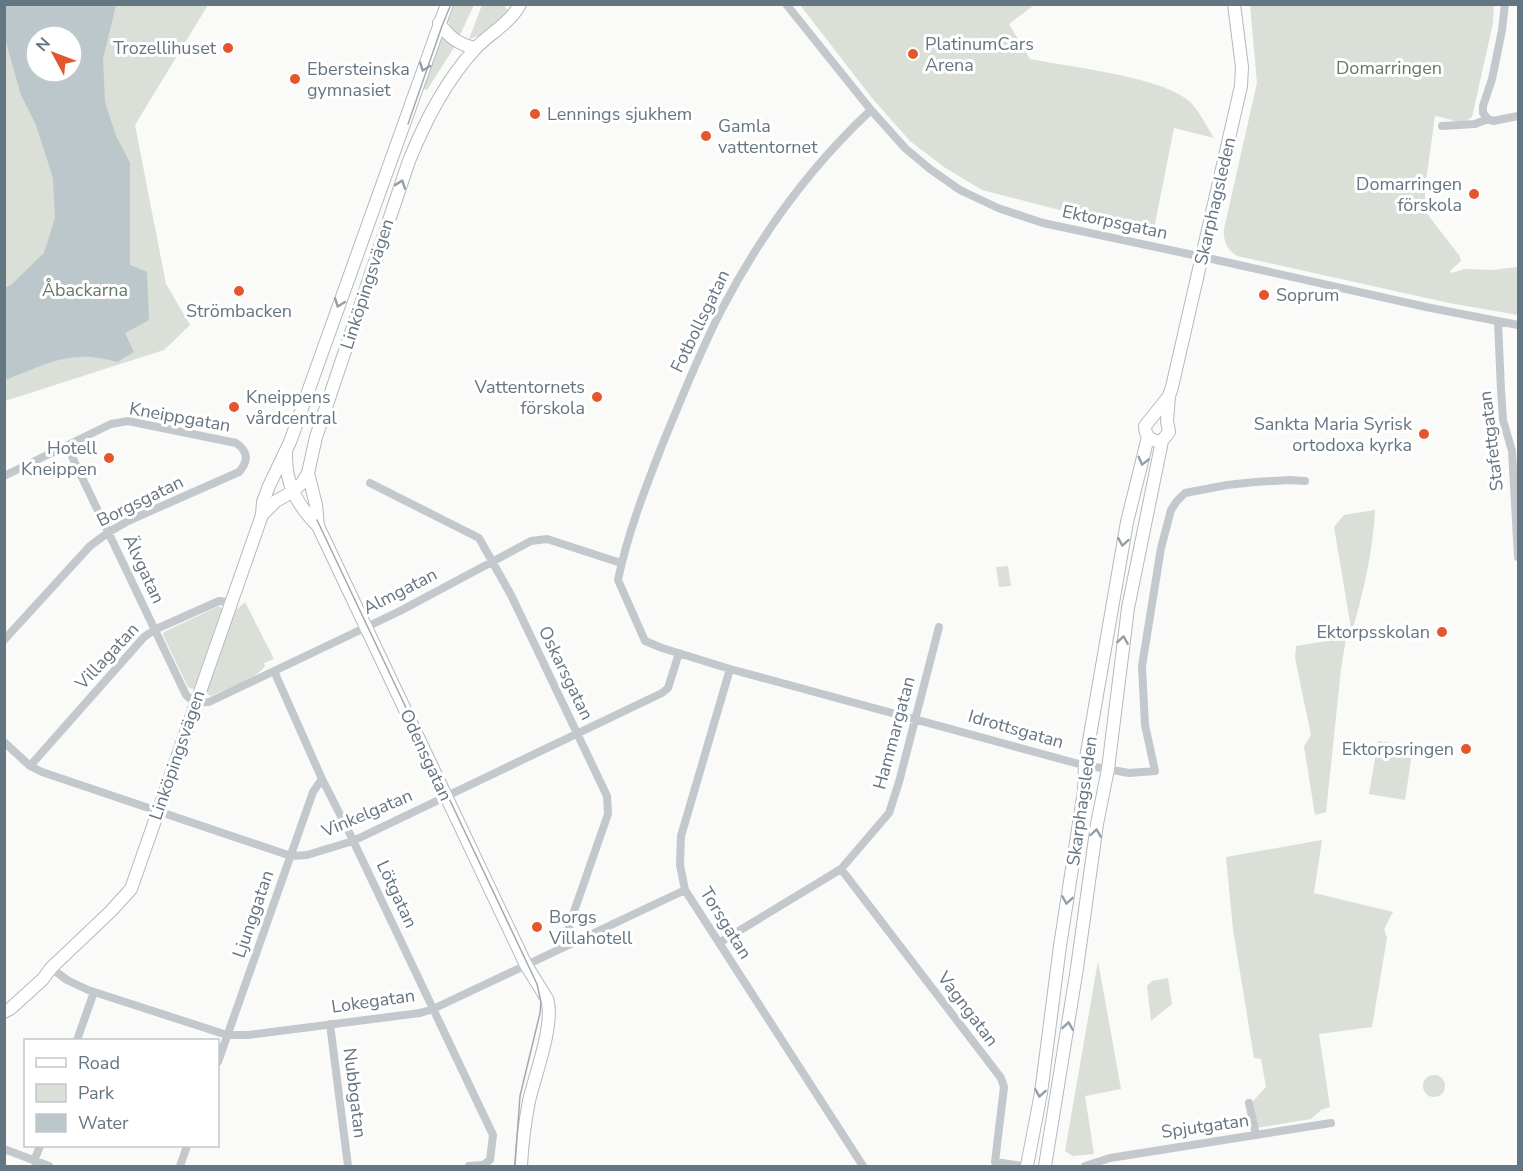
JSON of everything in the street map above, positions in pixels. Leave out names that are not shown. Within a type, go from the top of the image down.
[{"type":"street","name":"Linköpingsvägen","points":[[4,1011],[10,1009],[38,983],[111,911],[130,889],[262,515],[267,493],[286,452],[447,4]]},
{"type":"street","name":"Ektorpsgatan","points":[[786,4],[872,111],[905,148],[960,190],[998,208],[1043,224],[1518,325]]},
{"type":"street","name":"Skarphagsleden","points":[[1167,421],[1169,396],[1241,86],[1242,57],[1234,4]]},
{"type":"street","points":[[1504,4],[1497,56],[1483,105],[1484,112],[1493,121],[1518,116]]},
{"type":"street","name":"Linköpingsvägen","points":[[305,478],[312,449],[409,161],[434,107],[457,70],[476,48],[520,8]]},
{"type":"street","points":[[440,23],[455,41],[476,48]]},
{"type":"street","name":"Fotbollsgatan","points":[[618,580],[621,563],[643,494],[697,361],[722,308],[773,225],[804,183],[836,145],[872,111]]},
{"type":"street","points":[[1442,126],[1475,124],[1488,118]]},
{"type":"street","name":"Stafettgatan","points":[[1498,322],[1503,420],[1512,452],[1518,556]]},
{"type":"street","name":"Skarphagsleden","points":[[1154,417],[1169,396]]},
{"type":"street","points":[[1154,417],[1161,417],[1167,421],[1169,432],[1162,441],[1154,441],[1148,437],[1145,431],[1147,422],[1154,417]]},
{"type":"street","name":"Kneippgatan","points":[[4,476],[111,424],[128,421],[236,443],[243,448],[247,456]]},
{"type":"street","name":"Skarphagsleden","points":[[1025,1167],[1042,1081],[1059,946],[1084,791],[1085,764],[1127,522],[1148,437]]},
{"type":"street","name":"Skarphagsleden","points":[[1045,1167],[1077,968],[1097,824],[1108,769],[1128,608],[1162,441]]},
{"type":"street","name":"Älvgatan","points":[[67,446],[186,695],[195,703]]},
{"type":"street","name":"Odensgatan","points":[[286,452],[292,492],[303,511],[318,526],[536,983],[543,1014],[544,1042],[526,1115],[521,1167]]},
{"type":"street","name":"Borgsgatan","points":[[4,640],[90,546],[128,521],[239,472],[245,465],[247,456]]},
{"type":"street","points":[[262,515],[276,501],[292,492],[305,478]]},
{"type":"street","name":"Odensgatan","points":[[305,478],[316,505],[318,526]]},
{"type":"street","name":"Idrottsgatan","points":[[618,580],[645,641],[730,669],[1085,764],[1129,773],[1155,771],[1145,725],[1142,666],[1161,548],[1171,510],[1185,493],[1227,485],[1305,481]]},
{"type":"street","name":"Oskarsgatan","points":[[370,483],[479,538],[511,595],[607,796],[608,814],[569,926],[572,942]]},
{"type":"street","name":"Almgatan","points":[[195,703],[209,702],[366,627],[531,541],[541,538],[554,541],[621,563]]},
{"type":"street","name":"Villagatan","points":[[30,766],[144,637],[154,630],[219,601],[230,602]]},
{"type":"street","name":"Hammargatan","points":[[719,943],[841,869],[889,813],[939,627]]},
{"type":"street","name":"Vinkelgatan","points":[[4,742],[30,766],[42,772],[291,856],[307,855],[354,841],[662,693],[668,688],[679,653]]},
{"type":"street","name":"Torsgatan","points":[[730,669],[681,836],[680,865],[685,890],[863,1167]]},
{"type":"street","name":"Lötgatan","points":[[274,671],[322,778],[493,1135],[489,1160],[483,1165],[469,1167]]},
{"type":"street","name":"Ljunggatan","points":[[219,1059],[313,792],[322,778]]},
{"type":"street","name":"Vagngatan","points":[[841,869],[1001,1078],[1004,1087],[994,1164],[1025,1167]]},
{"type":"street","name":"Lokegatan","points":[[51,968],[68,980],[94,992],[227,1035],[248,1035],[420,1013],[433,1009],[685,890]]},
{"type":"street","name":"Linköpingsvägen","points":[[4,1005],[39,974],[51,968]]},
{"type":"street","points":[[78,1039],[94,992]]},
{"type":"street","name":"Nubbgatan","points":[[330,1024],[348,1167]]},
{"type":"street","points":[[1249,1103],[1256,1135]]},
{"type":"street","name":"Spjutgatan","points":[[1077,1167],[1110,1158],[1331,1123]]},
{"type":"street","points":[[37,1163],[40,1147]]},
{"type":"street","points":[[180,1167],[187,1147]]},
{"type":"street","points":[[4,1149],[49,1167]]},
{"type":"green space","name":"Åbackarna","points":[[5,5],[208,5],[135,125],[166,284],[190,325],[164,350],[5,401]]},
{"type":"green space","points":[[454,5],[474,5],[459,37],[453,33],[448,21]]},
{"type":"green space","points":[[482,5],[504,5],[508,11],[481,35],[469,39]]},
{"type":"green space","points":[[800,5],[1034,5],[1009,24],[1030,59],[1116,74],[1161,86],[1179,94],[1191,103],[1214,138],[1174,128],[1153,234],[982,190],[944,167],[910,141],[872,98]]},
{"type":"green space","name":"Domarringen","points":[[1250,5],[1494,5],[1493,23],[1472,117],[1458,121],[1435,116],[1424,210],[1459,255],[1461,261],[1450,271],[1452,273],[1464,269],[1492,270],[1518,267],[1518,315],[1449,303],[1237,256],[1231,251],[1225,241],[1224,229],[1257,83]]},
{"type":"green space","points":[[441,34],[455,46],[427,90],[422,88]]},
{"type":"green space","points":[[1375,510],[1367,570],[1353,628],[1351,628],[1334,527],[1344,515]]},
{"type":"green space","points":[[1008,566],[1011,586],[999,587],[996,567]]},
{"type":"green space","points":[[245,602],[274,659],[264,663],[265,666],[256,675],[211,696],[205,690],[235,611]]},
{"type":"green space","points":[[219,606],[222,608],[192,689],[188,687],[163,635],[164,632]]},
{"type":"green space","points":[[1346,638],[1326,812],[1315,815],[1304,746],[1311,735],[1295,658],[1296,646]]},
{"type":"green space","points":[[1378,741],[1413,747],[1405,800],[1369,794]]},
{"type":"green space","points":[[1322,840],[1314,893],[1393,912],[1384,929],[1387,938],[1372,1027],[1319,1034],[1330,1107],[1321,1110],[1311,1119],[1256,1128],[1253,1101],[1266,1087],[1261,1059],[1254,1058],[1233,929],[1226,857]]},
{"type":"green space","points":[[1098,961],[1121,1089],[1085,1096],[1094,1154],[1073,1156],[1065,1151]]},
{"type":"green space","points":[[1168,978],[1172,1004],[1151,1021],[1147,986],[1152,981]]},
{"type":"green space","points":[[1434,1075],[1442,1078],[1445,1086],[1442,1094],[1434,1097],[1426,1094],[1423,1086],[1426,1078]]},
{"type":"water","points":[[5,4],[116,5],[103,59],[105,102],[116,136],[130,163],[130,265],[147,272],[149,320],[125,333],[134,352],[117,362],[101,358],[72,357],[5,380],[5,288],[44,253],[55,218],[53,178],[36,125],[21,95],[5,39]]},
{"type":"tram line","points":[[408,124],[451,4]]},
{"type":"tram line","points":[[317,520],[537,984],[541,1002],[540,1013],[520,1096],[515,1166]]},
{"type":"place","name":"Trozellihuset","points":[[228,48]]},
{"type":"place","name":"PlatinumCars Arena","points":[[913,54]]},
{"type":"place","name":"Ebersteinska gymnasiet","points":[[295,79]]},
{"type":"place","name":"Lennings sjukhem","points":[[535,114]]},
{"type":"place","name":"Gamla vattentornet","points":[[706,136]]},
{"type":"place","name":"Domarringen förskola","points":[[1474,194]]},
{"type":"place","name":"Strömbacken","points":[[239,291]]},
{"type":"place","name":"Soprum","points":[[1264,295]]},
{"type":"place","name":"Vattentornets förskola","points":[[597,397]]},
{"type":"place","name":"Kneippens vårdcentral","points":[[234,407]]},
{"type":"place","name":"Sankta Maria Syrisk ortodoxa kyrka","points":[[1424,434]]},
{"type":"place","name":"Hotell Kneippen","points":[[109,458]]},
{"type":"place","name":"Ektorpsskolan","points":[[1442,632]]},
{"type":"place","name":"Ektorpsringen","points":[[1466,749]]},
{"type":"place","name":"Borgs Villahotell","points":[[537,927]]}]
